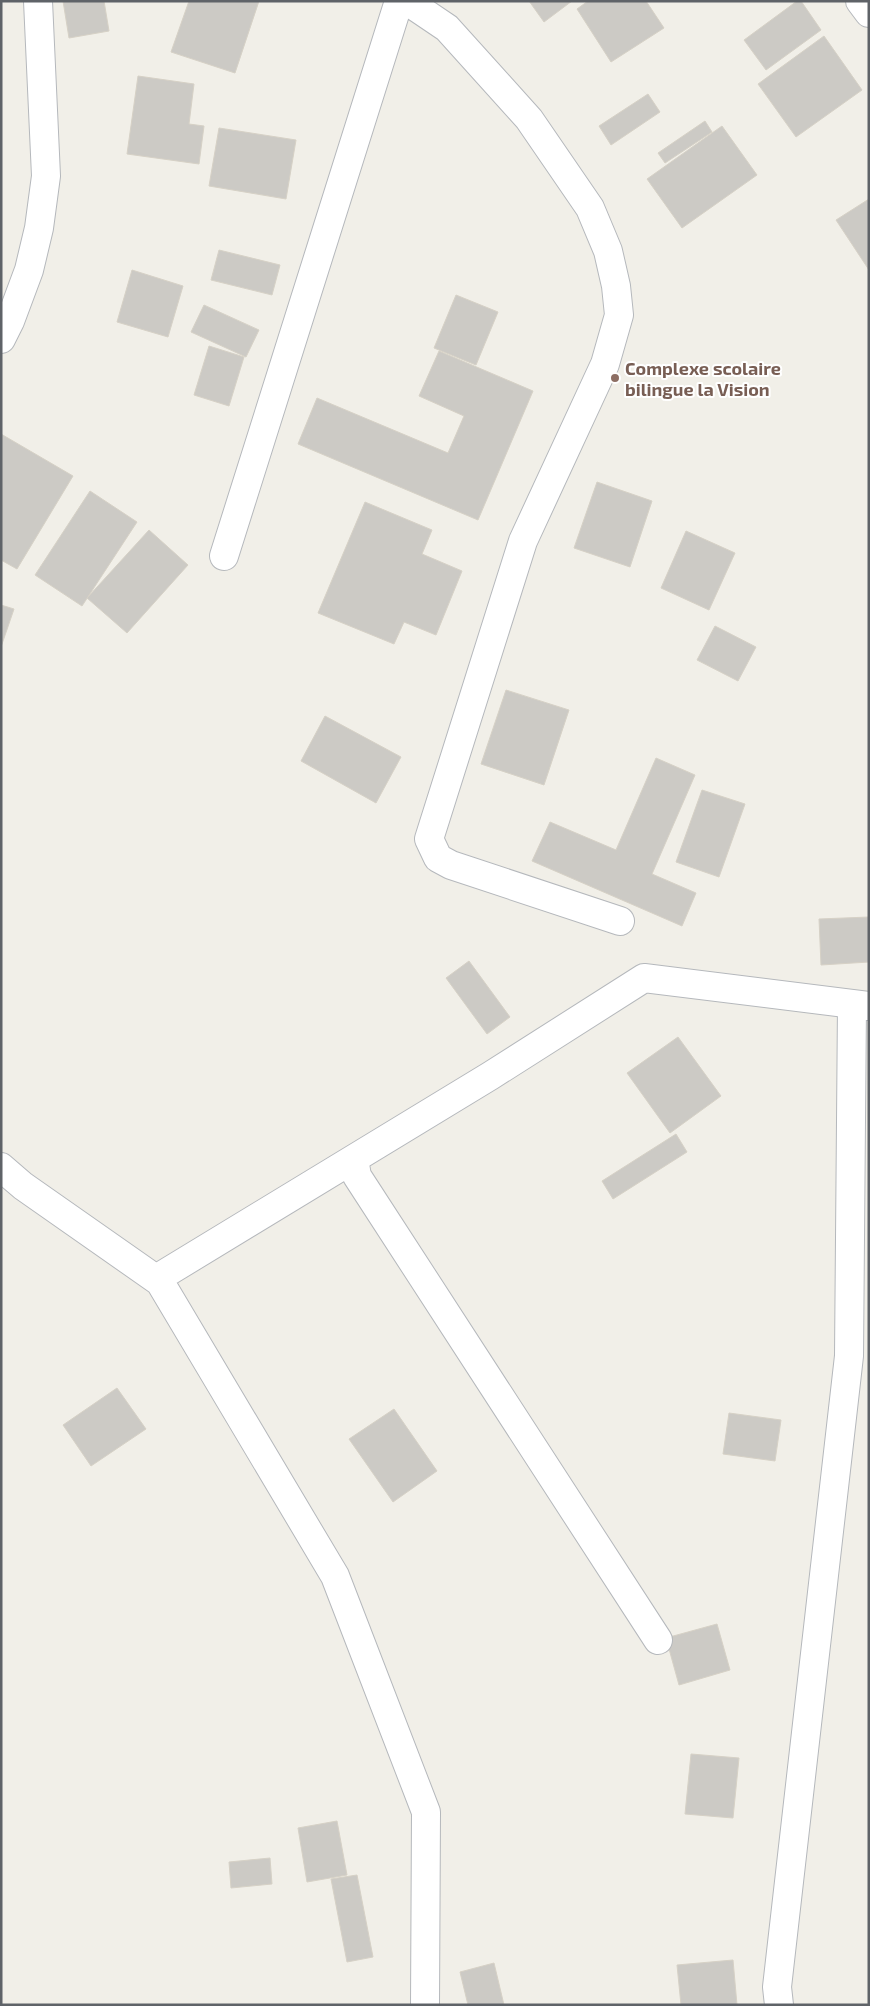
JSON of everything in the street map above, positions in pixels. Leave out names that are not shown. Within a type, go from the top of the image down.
[{"type":"street","points":[[1,339],[10,321],[29,270],[39,228],[46,176],[38,1]]},
{"type":"street","points":[[224,556],[399,1]]},
{"type":"street","points":[[407,1],[447,28],[522,112],[590,208],[608,251],[616,286],[619,315],[606,364],[523,540],[429,839],[438,858],[452,865],[620,921]]},
{"type":"street","points":[[860,1],[869,13]]},
{"type":"street","points":[[156,1279],[490,1076],[644,978],[860,1005],[849,1356],[778,1988],[779,2005]]},
{"type":"street","points":[[354,1159],[357,1176],[658,1640]]},
{"type":"street","points":[[1,1167],[23,1186],[160,1282],[335,1576],[426,1812],[425,2005]]},
{"type":"building","points":[[63,1],[104,1],[109,31],[69,38]]},
{"type":"building","points":[[189,1],[259,1],[235,73],[171,52]]},
{"type":"building","points":[[529,1],[572,1],[544,22]]},
{"type":"building","points":[[588,1],[646,1],[664,28],[611,62],[577,9]]},
{"type":"building","points":[[797,1],[801,1],[821,30],[766,70],[744,40]]},
{"type":"building","points":[[824,36],[862,90],[796,137],[758,84]]},
{"type":"building","points":[[138,76],[194,84],[189,124],[204,126],[199,164],[127,154]]},
{"type":"building","points":[[648,94],[660,112],[611,145],[599,126]]},
{"type":"building","points":[[705,121],[712,132],[665,163],[658,153]]},
{"type":"building","points":[[722,126],[757,175],[682,228],[647,179]]},
{"type":"building","points":[[219,128],[296,140],[286,199],[209,186]]},
{"type":"building","points":[[869,199],[869,270],[836,220]]},
{"type":"building","points":[[219,250],[280,265],[272,295],[211,280]]},
{"type":"building","points":[[132,270],[183,286],[168,337],[117,322]]},
{"type":"building","points":[[456,295],[498,312],[476,365],[434,348]]},
{"type":"building","points":[[204,305],[259,330],[246,357],[191,332]]},
{"type":"building","points":[[209,346],[244,357],[229,406],[194,395]]},
{"type":"building","points":[[439,351],[533,391],[478,520],[298,444],[317,398],[448,453],[464,416],[419,396]]},
{"type":"building","points":[[1,434],[73,476],[17,569],[1,560]]},
{"type":"building","points":[[597,482],[652,501],[630,567],[574,548]]},
{"type":"building","points":[[90,491],[137,522],[82,606],[35,575]]},
{"type":"building","points":[[365,502],[432,530],[422,554],[462,571],[436,635],[404,622],[394,644],[318,613]]},
{"type":"building","points":[[149,530],[188,565],[127,633],[87,598]]},
{"type":"building","points":[[686,531],[735,553],[709,610],[661,588]]},
{"type":"building","points":[[1,605],[14,609],[1,647]]},
{"type":"building","points":[[715,626],[756,647],[738,681],[697,660]]},
{"type":"building","points":[[506,690],[569,710],[544,785],[481,764]]},
{"type":"building","points":[[325,716],[401,757],[376,803],[301,761]]},
{"type":"building","points":[[656,758],[695,775],[652,874],[696,893],[682,926],[532,861],[550,822],[616,850]]},
{"type":"building","points":[[702,790],[745,804],[719,877],[676,862]]},
{"type":"building","points":[[869,917],[869,962],[821,965],[819,919]]},
{"type":"building","points":[[469,961],[510,1017],[487,1034],[446,978]]},
{"type":"building","points":[[678,1037],[721,1096],[670,1133],[627,1073]]},
{"type":"building","points":[[676,1134],[687,1152],[613,1199],[602,1181]]},
{"type":"building","points":[[117,1388],[146,1429],[91,1466],[63,1425]]},
{"type":"building","points":[[394,1409],[437,1471],[393,1502],[349,1439]]},
{"type":"building","points":[[729,1413],[781,1420],[775,1461],[723,1454]]},
{"type":"building","points":[[717,1624],[730,1670],[679,1685],[666,1638]]},
{"type":"building","points":[[691,1754],[739,1758],[733,1818],[685,1814]]},
{"type":"building","points":[[337,1821],[347,1875],[307,1882],[298,1828]]},
{"type":"building","points":[[270,1858],[272,1884],[231,1888],[229,1862]]},
{"type":"building","points":[[357,1875],[373,1957],[347,1962],[331,1879]]},
{"type":"building","points":[[733,1960],[737,2005],[681,2005],[677,1965]]},
{"type":"building","points":[[494,1963],[504,2005],[468,2005],[460,1972]]},
{"type":"place","name":"Complexe scolaire bilingue la Vision","points":[[615,378]]}]
